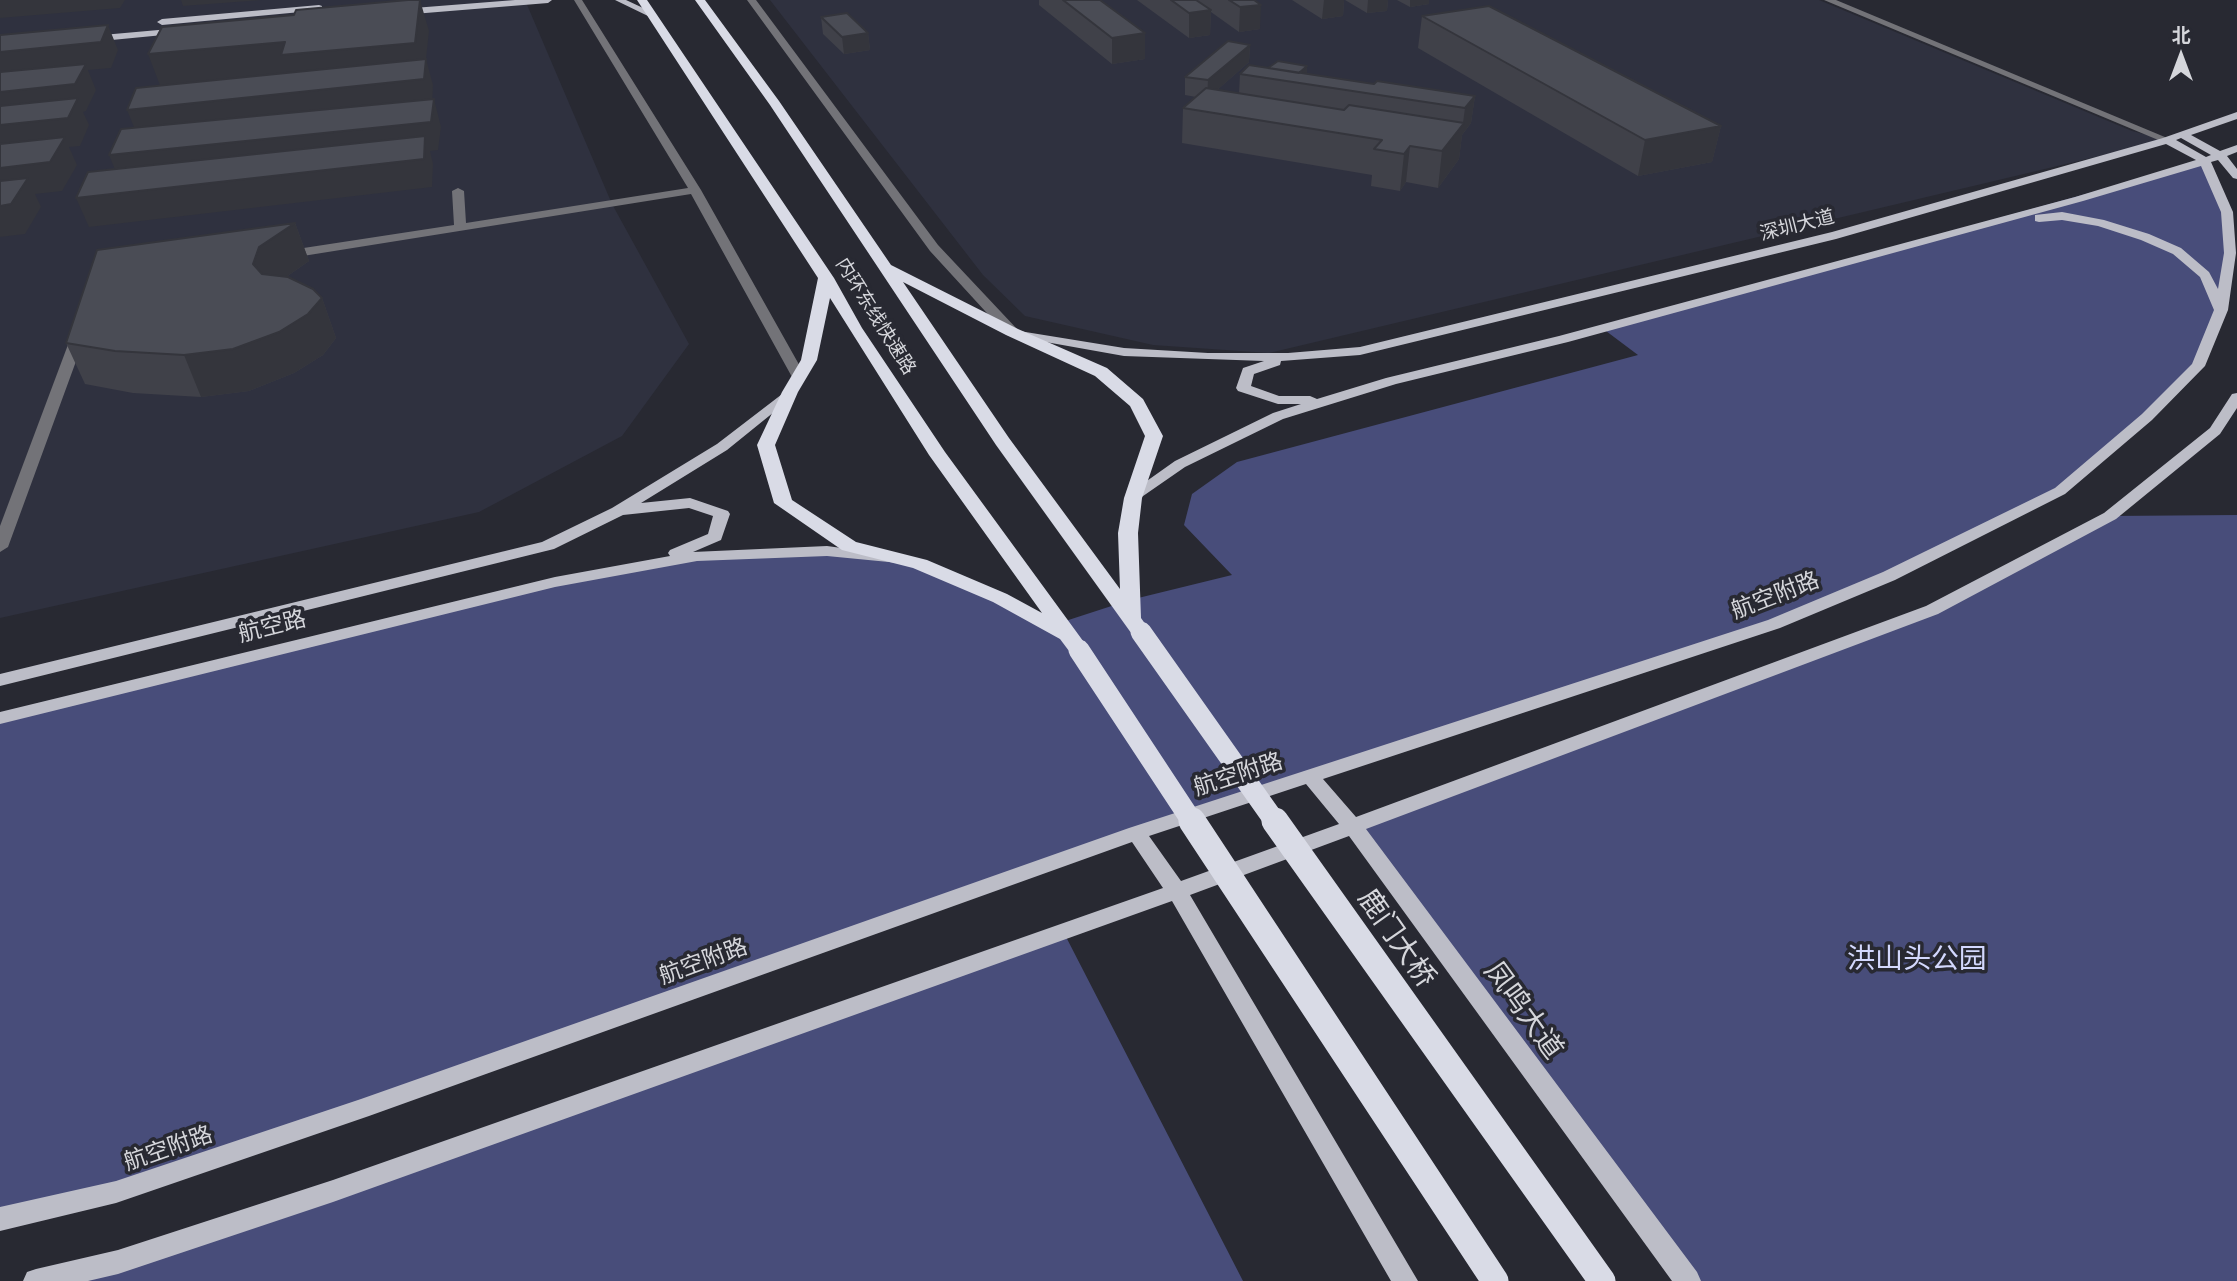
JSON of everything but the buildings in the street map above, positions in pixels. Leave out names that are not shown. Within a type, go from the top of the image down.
[{"type":"highway","name":"内环东线快速路","points":[[700,0],[888,269],[916,316],[1002,441],[1136,625]]},
{"type":"highway","name":"内环东线快速路","points":[[646,7],[826,278],[854,328],[938,455],[1074,644]]},
{"type":"highway","points":[[888,269],[1012,332],[1101,372],[1137,403],[1154,436],[1133,498],[1128,533],[1136,625]]},
{"type":"highway","points":[[826,278],[809,360],[794,384],[766,445],[782,503],[849,546],[920,564],[1000,598],[1074,644],[1494,1281]]},
{"type":"highway","name":"鹿门大桥","points":[[1136,625],[1602,1281]]},
{"type":"main road","points":[[403,1],[417,0]]},
{"type":"main road","points":[[393,13],[548,0]]},
{"type":"main road","points":[[619,0],[646,7]]},
{"type":"main road","points":[[118,25],[335,7]]},
{"type":"main road","points":[[83,40],[219,28]]},
{"type":"main road","name":"深圳大道","points":[[1288,357],[1360,351],[1836,235],[2174,137],[2237,115]]},
{"type":"main road","points":[[2174,137],[2213,158],[2237,176]]},
{"type":"main road","points":[[1133,498],[1180,464],[1279,416],[1329,400],[1990,222],[2213,158],[2237,148]]},
{"type":"main road","name":"航空附路","points":[[0,1219],[116,1192],[1136,833],[1774,624],[1889,576],[2060,491],[2147,417],[2198,366],[2221,310],[2230,253],[2227,212],[2213,158]]},
{"type":"main road","points":[[1990,222],[2062,216],[2100,223],[2145,237],[2177,251],[2205,275],[2221,310]]},
{"type":"main road","points":[[1012,332],[1124,352],[1208,357],[1288,357]]},
{"type":"main road","points":[[1288,357],[1248,371],[1243,388],[1278,400],[1329,400]]},
{"type":"main road","name":"航空路","points":[[0,680],[548,546],[618,511],[722,447],[794,384]]},
{"type":"main road","points":[[36,1281],[117,1262],[333,1191],[1064,933],[1932,610],[2110,516],[2215,431],[2237,397]]},
{"type":"main road","points":[[618,511],[690,503],[722,514],[715,537],[647,565]]},
{"type":"main road","points":[[647,565],[697,556],[827,551],[920,564]]},
{"type":"main road","name":"航空路","points":[[0,718],[555,582],[647,565]]},
{"type":"main road","name":"凤鸣大道","points":[[1310,776],[1353,827],[1688,1281]]},
{"type":"main road","points":[[1136,833],[1176,890],[1405,1281]]},
{"type":"street","points":[[578,0],[695,190],[794,384]]},
{"type":"street","points":[[751,0],[934,248],[1012,332]]},
{"type":"street","points":[[1828,0],[2174,137]]},
{"type":"street","points":[[1923,27],[2174,137]]},
{"type":"street","points":[[272,257],[695,190]]},
{"type":"street","points":[[458,191],[460,228]]},
{"type":"street","points":[[0,547],[84,319]]},
{"type":"shaded area","points":[[0,0],[525,0],[612,204],[689,344],[622,436],[479,512],[0,618]]},
{"type":"shaded area","points":[[770,0],[1819,0],[2132,131],[2167,140],[1269,353],[1153,345],[1025,316],[983,275]]},
{"type":"green space","points":[[2205,161],[2227,212],[2221,310],[2198,366],[2060,491],[1774,624],[1136,833],[361,1109],[0,1219],[0,718],[555,582],[697,556],[827,551],[920,564],[1050,626],[1130,600],[1232,575],[1184,525],[1192,494],[1237,462],[1638,355],[1602,328]]},
{"type":"green space","name":"洪山头公园","points":[[2237,515],[2237,1281],[1688,1281],[1353,827],[1932,610],[2110,516]]},
{"type":"green space","points":[[1064,933],[1243,1281],[36,1281]]}]
